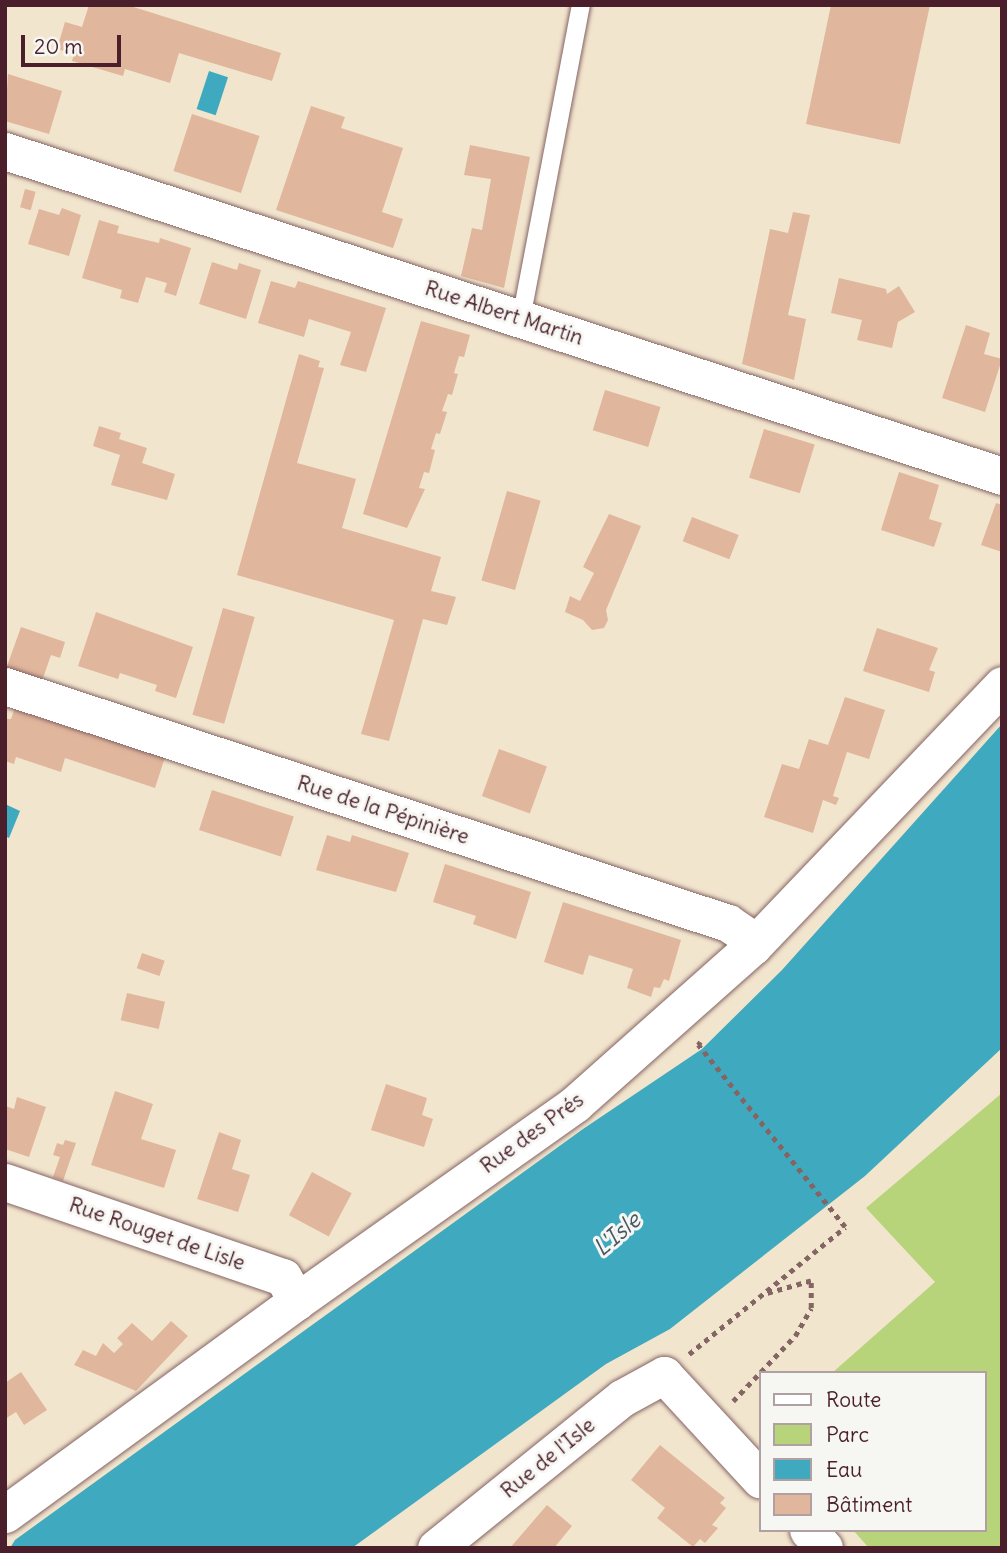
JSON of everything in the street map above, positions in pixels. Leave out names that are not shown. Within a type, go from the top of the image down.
[{"type":"street","name":"Rue Albert Martin","points":[[5,151],[1002,476]]},
{"type":"street","name":"Rue des Prés","points":[[5,1514],[297,1301],[575,1104],[753,946],[1002,685]]},
{"type":"street","name":"Rue de la Pépinière","points":[[5,686],[728,923],[749,937],[753,946]]},
{"type":"street","name":"Rue Rouget de Lisle","points":[[5,1182],[283,1277],[297,1301]]},
{"type":"street","points":[[664,1375],[758,1477]]},
{"type":"street","name":"Rue de l'Isle","points":[[436,1548],[622,1398],[664,1375]]},
{"type":"street","points":[[810,1532],[824,1548]]},
{"type":"lane","points":[[521,319],[581,5]]},
{"type":"path","points":[[664,1375],[845,1227],[698,1045],[707,1036]]},
{"type":"path","points":[[761,1296],[811,1281],[811,1308],[795,1336],[762,1371]]},
{"type":"path","points":[[710,1425],[758,1375]]},
{"type":"green space","points":[[1002,1093],[1002,1548],[869,1548],[855,1532],[986,1532],[986,1371],[834,1371],[935,1282],[866,1208]]},
{"type":"water","points":[[209,71],[228,77],[216,115],[197,109]]},
{"type":"water","name":"L'Isle","points":[[1002,724],[1002,1048],[865,1176],[670,1329],[606,1364],[352,1548],[10,1548],[15,1540],[583,1129],[702,1049],[782,970]]},
{"type":"water","points":[[5,804],[20,811],[9,838],[5,836]]},
{"type":"building","points":[[89,5],[127,5],[281,53],[272,81],[179,53],[170,83],[125,69],[123,76],[72,61],[74,54],[57,49],[65,22],[82,27]]},
{"type":"building","points":[[831,5],[930,5],[900,144],[806,124]]},
{"type":"building","points":[[8,74],[62,91],[49,134],[5,121]]},
{"type":"building","points":[[311,106],[345,117],[341,128],[403,148],[382,212],[403,219],[393,248],[276,210]]},
{"type":"building","points":[[192,114],[260,136],[241,193],[173,171]]},
{"type":"building","points":[[470,145],[530,157],[504,288],[461,276],[472,228],[482,230],[491,179],[464,175]]},
{"type":"building","points":[[25,189],[36,192],[31,210],[20,207]]},
{"type":"building","points":[[62,208],[81,215],[69,256],[28,244],[39,209],[59,215]]},
{"type":"building","points":[[793,212],[810,215],[788,315],[806,319],[794,380],[742,364],[770,229],[788,233]]},
{"type":"building","points":[[99,220],[119,226],[117,233],[159,243],[160,238],[191,248],[176,296],[164,292],[167,283],[146,277],[138,303],[120,298],[122,290],[82,278]]},
{"type":"building","points":[[212,262],[237,270],[239,263],[261,270],[246,319],[199,304]]},
{"type":"building","points":[[839,278],[886,289],[887,294],[899,286],[915,312],[898,322],[892,348],[857,340],[862,320],[831,313]]},
{"type":"building","points":[[271,281],[295,288],[298,281],[386,308],[366,372],[340,365],[351,332],[309,319],[304,337],[258,323]]},
{"type":"building","points":[[421,321],[470,335],[464,357],[459,356],[454,373],[458,374],[452,395],[448,394],[442,411],[447,412],[440,434],[436,433],[431,449],[435,450],[429,473],[424,472],[419,488],[425,489],[407,528],[363,514]]},
{"type":"building","points":[[966,325],[990,333],[984,354],[1002,359],[985,412],[942,398]]},
{"type":"building","points":[[299,354],[320,361],[318,367],[324,368],[297,463],[356,479],[342,528],[441,557],[431,591],[456,597],[447,625],[423,619],[389,741],[361,734],[394,620],[237,575]]},
{"type":"building","points":[[605,390],[660,407],[648,447],[593,430]]},
{"type":"building","points":[[99,426],[121,433],[119,439],[147,448],[142,463],[175,474],[167,500],[111,485],[120,455],[93,446]]},
{"type":"building","points":[[764,429],[815,444],[800,493],[749,478]]},
{"type":"building","points":[[899,472],[939,485],[929,519],[942,523],[934,547],[881,530]]},
{"type":"building","points":[[507,491],[541,501],[515,590],[481,580]]},
{"type":"building","points":[[996,503],[1002,505],[1002,552],[981,545]]},
{"type":"building","points":[[609,514],[641,526],[606,610],[608,620],[604,628],[592,630],[583,620],[565,612],[570,596],[580,601],[594,573],[583,567]]},
{"type":"building","points":[[692,517],[739,535],[729,559],[683,541]]},
{"type":"building","points":[[223,608],[255,617],[224,724],[192,715]]},
{"type":"building","points":[[96,612],[193,647],[176,698],[155,691],[157,685],[120,673],[118,679],[78,666]]},
{"type":"building","points":[[21,627],[65,642],[60,658],[51,655],[42,681],[6,669]]},
{"type":"building","points":[[877,628],[938,648],[929,670],[935,672],[929,692],[863,671]]},
{"type":"building","points":[[845,697],[885,710],[869,759],[847,752],[833,796],[839,798],[836,805],[823,800],[813,833],[764,817],[782,764],[799,769],[809,739],[828,745]]},
{"type":"building","points":[[15,708],[168,748],[155,788],[65,758],[61,772],[16,757],[14,764],[5,761],[5,719],[11,719]]},
{"type":"building","points":[[499,749],[547,766],[530,813],[482,796]]},
{"type":"building","points":[[212,790],[294,817],[281,857],[199,830]]},
{"type":"building","points":[[327,835],[350,842],[352,835],[409,853],[396,892],[316,870]]},
{"type":"building","points":[[445,864],[531,892],[516,939],[473,924],[476,916],[433,902]]},
{"type":"building","points":[[563,902],[681,940],[669,981],[664,979],[660,988],[654,987],[651,997],[627,988],[633,969],[589,955],[583,975],[544,962]]},
{"type":"building","points":[[142,953],[165,961],[159,976],[137,968]]},
{"type":"building","points":[[127,993],[165,1002],[159,1029],[121,1020]]},
{"type":"building","points":[[386,1084],[427,1098],[422,1115],[433,1119],[424,1147],[371,1130]]},
{"type":"building","points":[[115,1091],[153,1104],[141,1139],[176,1150],[164,1188],[91,1165]]},
{"type":"building","points":[[17,1097],[46,1107],[29,1157],[5,1149],[5,1106],[14,1109]]},
{"type":"building","points":[[219,1132],[241,1140],[232,1169],[250,1175],[238,1212],[197,1199]]},
{"type":"building","points":[[65,1140],[76,1143],[63,1181],[53,1177],[60,1157],[53,1155],[57,1143],[63,1145]]},
{"type":"building","points":[[312,1172],[352,1193],[329,1236],[289,1215]]},
{"type":"building","points":[[171,1321],[188,1336],[136,1391],[74,1365],[83,1350],[96,1356],[103,1343],[114,1353],[123,1344],[117,1338],[132,1323],[152,1341]]},
{"type":"building","points":[[21,1372],[47,1410],[24,1425],[16,1412],[5,1419],[5,1383]]},
{"type":"building","points":[[660,1445],[725,1498],[720,1503],[726,1508],[712,1525],[718,1528],[705,1543],[700,1539],[693,1547],[657,1518],[665,1508],[631,1480]]},
{"type":"building","points":[[547,1505],[572,1526],[554,1548],[510,1548]]}]
